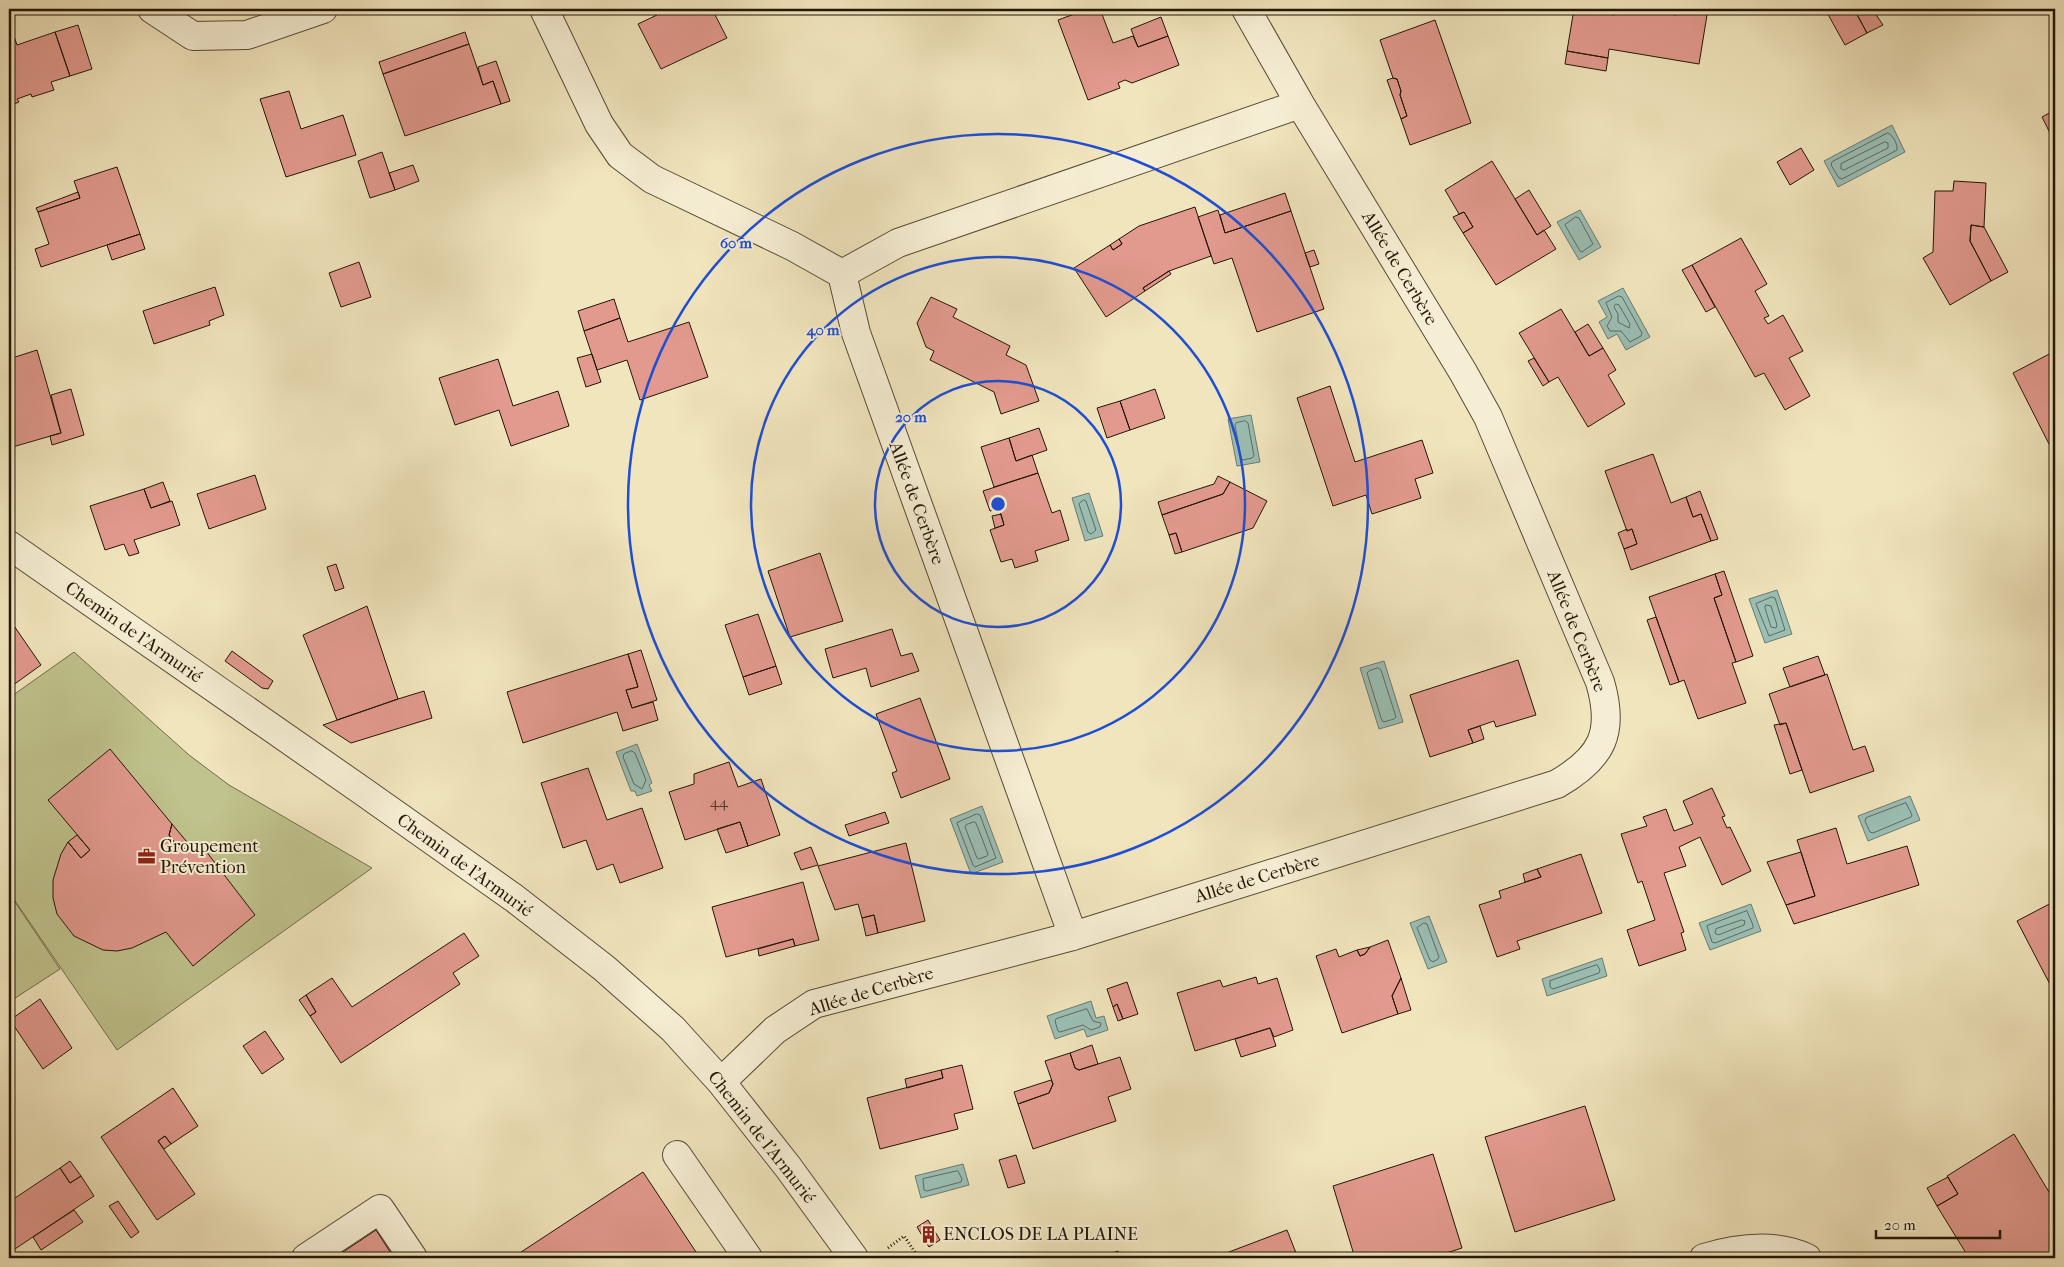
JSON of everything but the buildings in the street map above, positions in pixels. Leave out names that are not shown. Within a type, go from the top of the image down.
[{"type":"street","points":[[152,9],[194,36],[247,35],[323,9]]},
{"type":"street","points":[[544,9],[599,124],[620,155],[652,179],[792,246],[842,274],[898,243],[1300,104]]},
{"type":"street","name":"Allée de Cerbère","points":[[721,1082],[775,1030],[814,1004],[1073,936],[1557,784],[1575,774],[1594,757],[1601,743],[1606,723],[1606,703],[1600,682],[1488,417],[1463,372],[1300,104],[1246,9]]},
{"type":"street","name":"Allée de Cerbère","points":[[842,274],[856,333],[1073,936]]},
{"type":"street","name":"Chemin de l'Armurié","points":[[9,545],[514,898],[604,968],[673,1029],[721,1082],[788,1167],[854,1258]]},
{"type":"street","points":[[677,1155],[748,1258]]},
{"type":"street","points":[[306,1258],[380,1210],[413,1258]]},
{"type":"street","points":[[1704,1258],[1741,1249],[1763,1248],[1807,1258]]},
{"type":"path","points":[[885,1250],[904,1236],[919,1258]]},
{"type":"green space","points":[[74,652],[189,755],[229,785],[372,868],[117,1050],[9,892],[9,698]]},
{"type":"green space","points":[[9,893],[60,969],[9,1002]]},
{"type":"water","points":[[1892,125],[1905,152],[1838,187],[1824,161]]},
{"type":"water","points":[[1580,210],[1601,247],[1579,260],[1557,222]]},
{"type":"water","points":[[1623,288],[1650,337],[1626,350],[1617,334],[1608,339],[1599,322],[1607,317],[1598,301]]},
{"type":"water","points":[[1251,415],[1260,462],[1237,466],[1228,419]]},
{"type":"water","points":[[1089,493],[1103,536],[1085,541],[1072,498]]},
{"type":"water","points":[[1777,590],[1792,634],[1765,643],[1749,599]]},
{"type":"water","points":[[1384,661],[1403,722],[1379,729],[1360,668]]},
{"type":"water","points":[[637,744],[652,783],[649,785],[652,791],[637,796],[635,791],[631,791],[616,752]]},
{"type":"water","points":[[1910,796],[1920,820],[1868,841],[1858,816]]},
{"type":"water","points":[[982,806],[1003,862],[971,874],[950,819]]},
{"type":"water","points":[[1751,904],[1761,931],[1710,950],[1699,923]]},
{"type":"water","points":[[1429,916],[1447,962],[1428,969],[1410,923]]},
{"type":"water","points":[[1602,958],[1607,976],[1547,996],[1542,979]]},
{"type":"water","points":[[1091,1001],[1096,1018],[1104,1016],[1108,1030],[1087,1037],[1084,1029],[1055,1039],[1047,1016]]},
{"type":"water","points":[[963,1164],[969,1185],[921,1198],[915,1176]]},
{"type":"place","name":"Groupement Prévention","points":[[146,856]]},
{"type":"place","name":"ENCLOS DE LA PLAINE","points":[[929,1234]]}]
